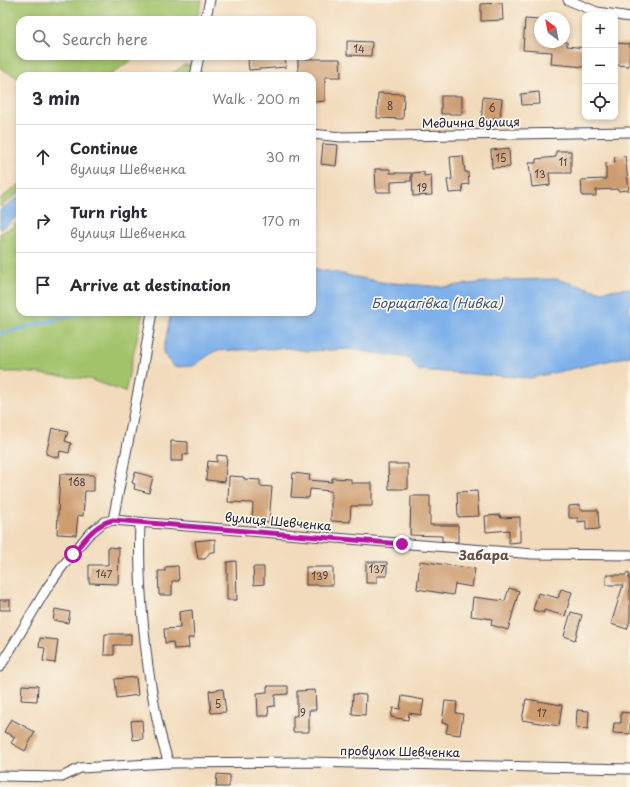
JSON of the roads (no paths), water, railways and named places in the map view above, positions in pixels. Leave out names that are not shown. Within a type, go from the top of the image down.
[{"type":"street","points":[[206,16],[210,0]]},
{"type":"street","points":[[568,0],[597,12],[630,17]]},
{"type":"street","points":[[196,72],[198,60]]},
{"type":"street","name":"Медична вулиця","points":[[316,134],[341,137],[630,132]]},
{"type":"street","points":[[0,667],[47,588],[62,567],[88,535],[104,522],[113,520],[151,316]]},
{"type":"street","name":"вулиця Шевченка","points":[[113,520],[525,553],[630,555]]},
{"type":"street","points":[[140,523],[138,556],[145,642],[151,690],[162,744],[169,763]]},
{"type":"street","name":"провулок Шевченка","points":[[0,776],[62,777],[80,768],[169,763],[308,762],[630,769]]},
{"type":"water","points":[[16,199],[16,217],[0,229],[0,210]]},
{"type":"water","points":[[316,269],[381,282],[443,287],[504,280],[556,279],[598,291],[630,288],[630,356],[530,378],[418,370],[409,358],[348,349],[308,351],[288,348],[215,351],[193,366],[174,367],[163,353],[170,316],[316,316]]},
{"type":"waterway","name":"Борщагівка (Нивка)","points":[[0,334],[69,316]]},
{"type":"district","name":"Забара","points":[[484,555]]}]
